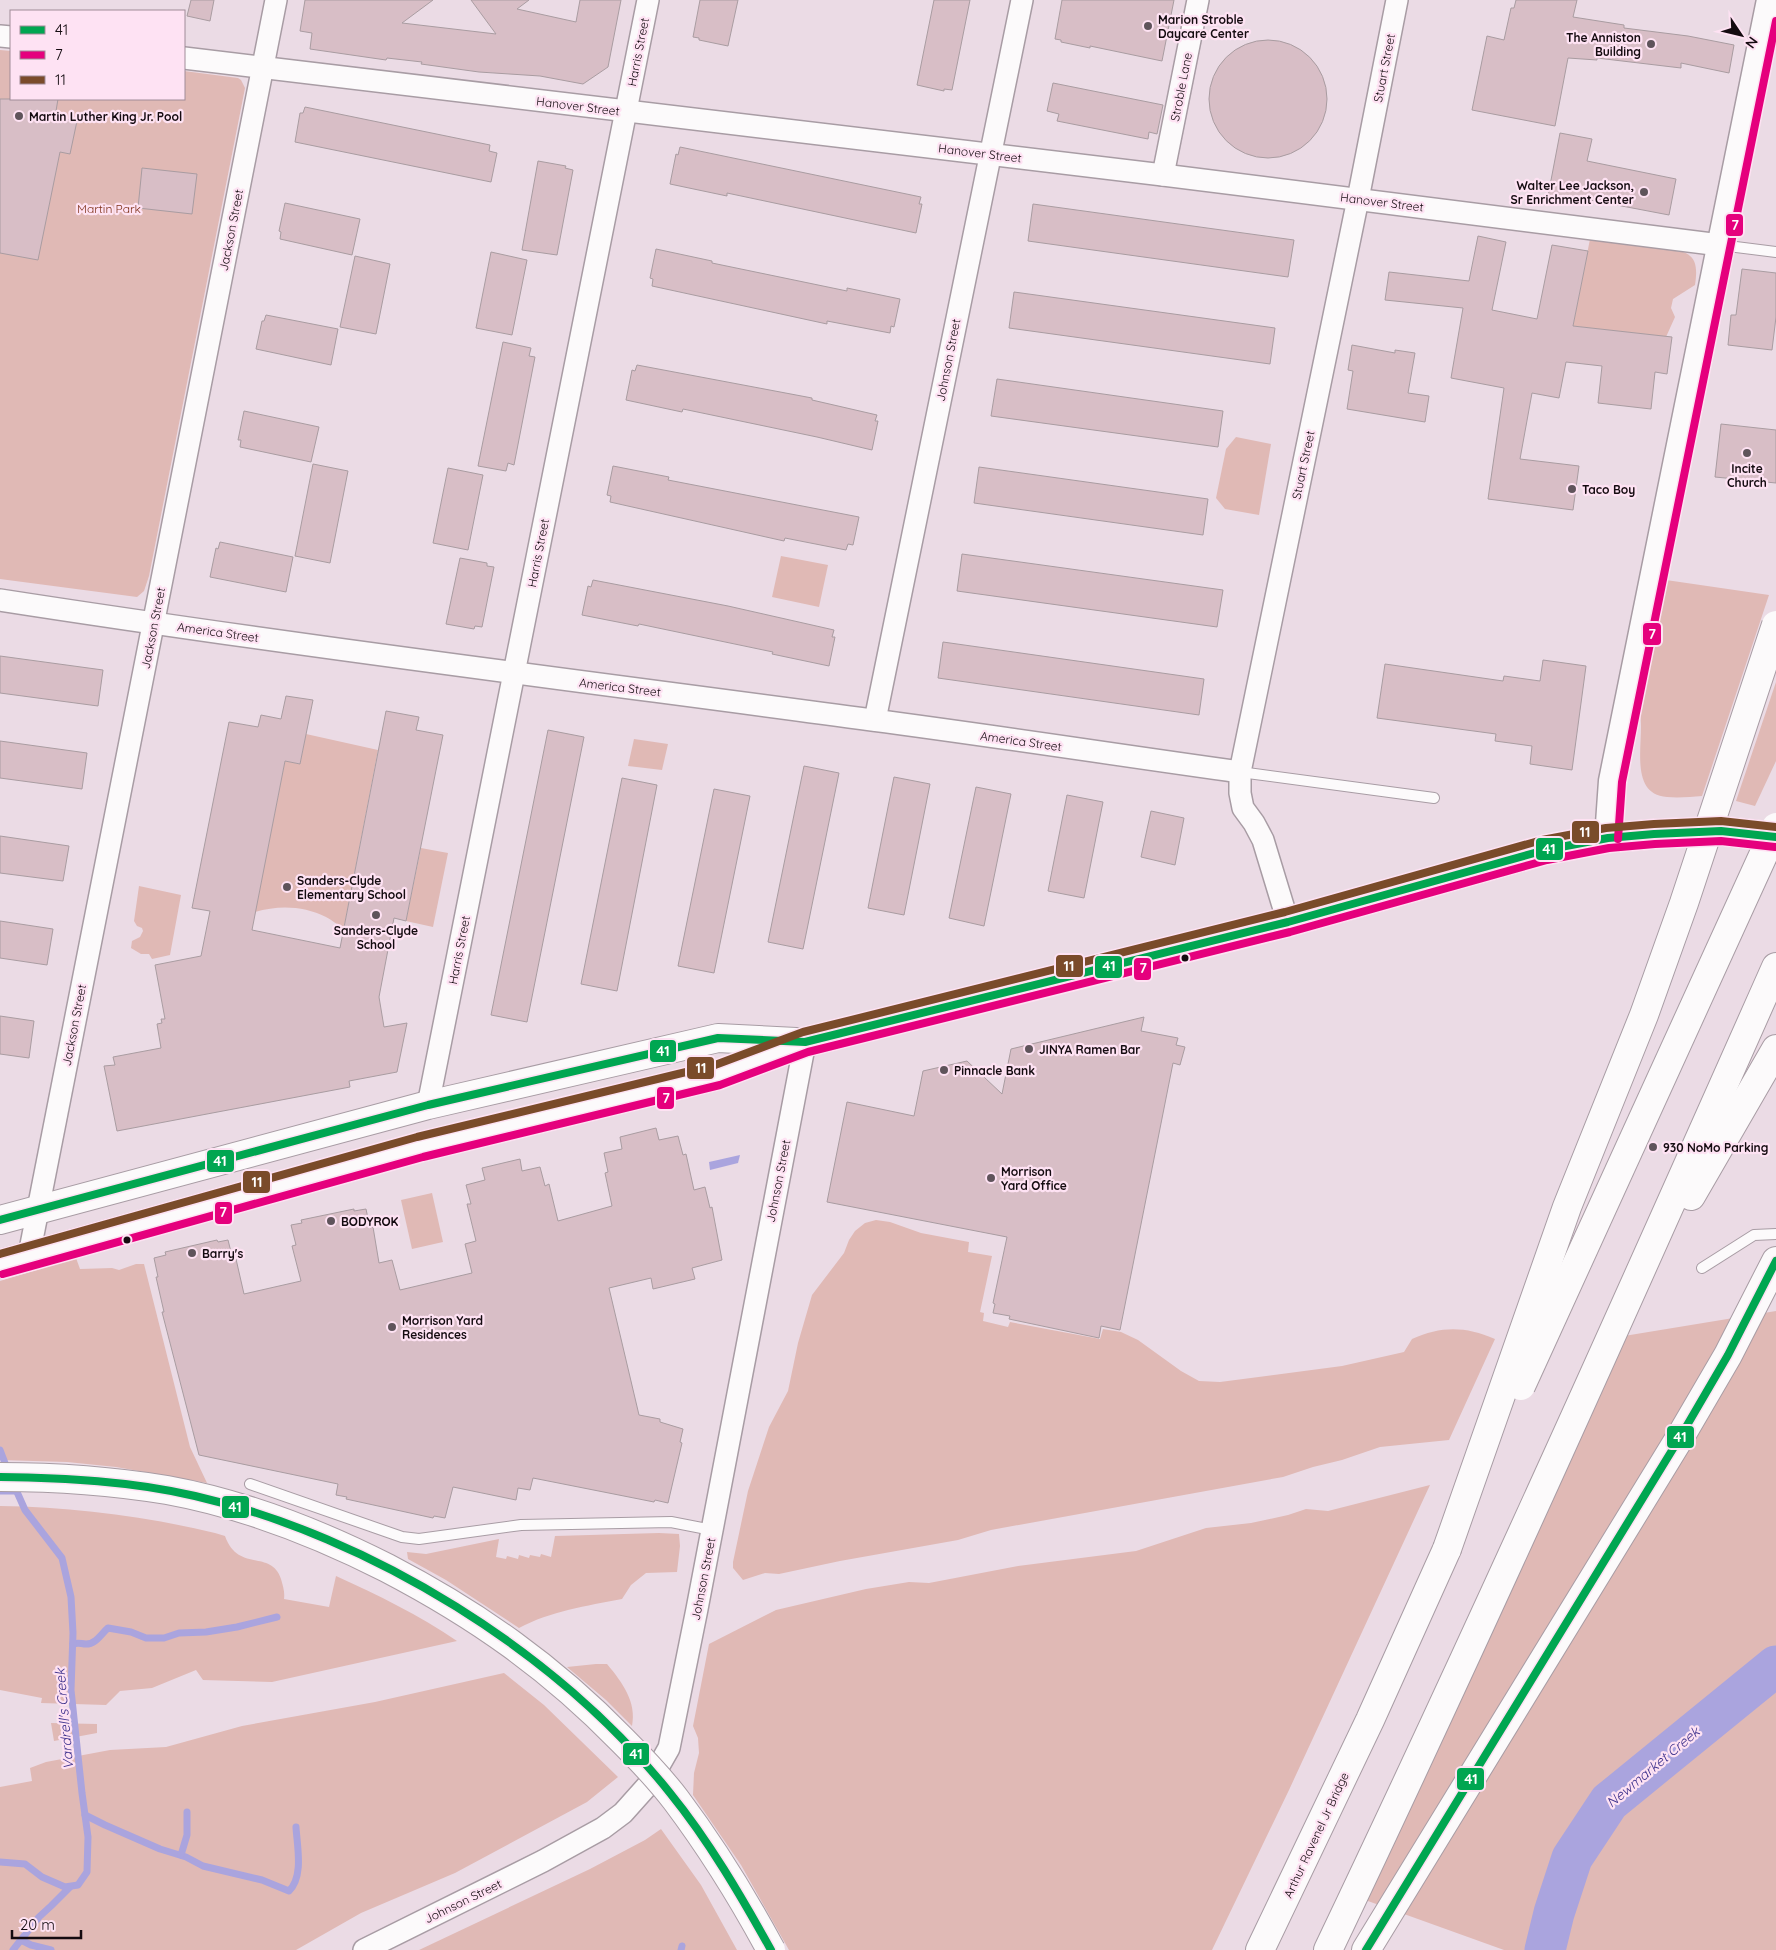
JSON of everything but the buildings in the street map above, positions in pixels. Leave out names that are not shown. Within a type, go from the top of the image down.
[{"type":"main road","points":[[1447,1549],[1568,1207],[1644,1015],[1674,931],[1776,626]]},
{"type":"main road","points":[[1447,1549],[1776,828]]},
{"type":"main road","points":[[0,1264],[420,1147],[718,1075],[805,1042],[1288,922],[1546,850],[1608,838],[1721,831],[1776,838]]},
{"type":"main road","points":[[1328,1950],[1404,1791],[1620,1319],[1776,967]]},
{"type":"main road","points":[[0,1220],[428,1105],[718,1038],[805,1042]]},
{"type":"main road","points":[[1620,1319],[1776,1049]]},
{"type":"main road","points":[[1366,1950],[1728,1355],[1776,1261]]},
{"type":"main road","points":[[0,1476],[99,1481],[167,1490],[227,1504],[302,1529],[360,1554],[432,1592],[493,1629],[537,1662],[594,1711],[639,1757],[675,1799],[712,1850],[746,1904],[771,1950]]},
{"type":"main road","name":"Arthur Ravenel Jr Bridge","points":[[1260,1950],[1370,1720],[1447,1549]]},
{"type":"street","name":"Jackson Street","points":[[28,1255],[276,0]]},
{"type":"street","name":"Harris Street","points":[[428,1105],[648,0]]},
{"type":"street","name":"Johnson Street","points":[[875,720],[989,154],[1022,0]]},
{"type":"street","name":"Stroble Lane","points":[[1163,175],[1198,0]]},
{"type":"street","name":"Stuart Street","points":[[1288,922],[1263,840],[1243,808],[1240,793],[1240,772],[1397,0]]},
{"type":"street","points":[[1608,838],[1612,781],[1770,0]]},
{"type":"street","name":"Hanover Street","points":[[185,58],[1163,175],[1720,245]]},
{"type":"street","name":"America Street","points":[[0,600],[514,673],[875,720],[1240,772]]},
{"type":"street","name":"Johnson Street","points":[[364,1950],[543,1861],[603,1828],[623,1813],[648,1785],[669,1748],[805,1042]]},
{"type":"lane","name":"Hanover Street","points":[[1720,245],[1776,252]]},
{"type":"lane","points":[[1240,772],[1434,798]]},
{"type":"lane","points":[[1702,1268],[1754,1235],[1776,1234]]},
{"type":"lane","points":[[250,1484],[402,1537],[419,1539],[521,1525],[671,1522],[712,1530]]},
{"type":"green space","name":"Martin Park","points":[[0,50],[10,51],[10,100],[185,100],[185,71],[238,78],[245,88],[149,576],[144,591],[137,597],[0,579]]},
{"type":"green space","points":[[1590,239],[1683,252],[1691,257],[1696,270],[1695,285],[1673,299],[1671,308],[1675,317],[1666,337],[1573,326]]},
{"type":"green space","points":[[1236,437],[1271,444],[1259,515],[1225,509],[1216,498],[1226,449]]},
{"type":"green space","points":[[781,556],[828,565],[819,607],[772,597]]},
{"type":"green space","points":[[1666,580],[1769,595],[1702,796],[1667,797],[1655,794],[1647,786],[1642,776],[1640,764],[1640,714]]},
{"type":"green space","points":[[1776,682],[1776,761],[1755,806],[1736,801]]},
{"type":"green space","points":[[306,734],[378,750],[344,927],[318,913],[300,909],[273,908],[255,912],[285,761],[300,764]]},
{"type":"green space","points":[[634,739],[668,744],[662,770],[628,766]]},
{"type":"green space","points":[[421,848],[448,853],[433,927],[406,921]]},
{"type":"green space","points":[[139,886],[181,895],[170,955],[152,959],[149,954],[141,954],[131,948],[132,941],[140,937],[143,931],[134,921]]},
{"type":"green space","points":[[432,1193],[443,1242],[412,1249],[401,1200]]},
{"type":"green space","points":[[876,1220],[890,1222],[921,1233],[969,1242],[968,1252],[992,1256],[980,1312],[984,1313],[983,1321],[1008,1327],[1010,1322],[1100,1339],[1103,1329],[1121,1332],[1138,1340],[1181,1371],[1199,1381],[1220,1382],[1342,1366],[1404,1352],[1412,1339],[1443,1330],[1463,1330],[1495,1339],[1449,1440],[1380,1447],[1283,1477],[991,1530],[958,1540],[779,1574],[765,1573],[743,1580],[733,1568],[733,1562],[748,1491],[769,1427],[788,1391],[798,1343],[812,1295],[844,1253],[855,1231],[865,1223]]},
{"type":"green space","points":[[76,1258],[80,1269],[112,1268],[119,1270],[136,1264],[144,1264],[190,1447],[207,1483],[116,1467],[67,1462],[0,1460],[0,1281]]},
{"type":"green space","points":[[1776,1311],[1776,1950],[1504,1950],[1354,1896],[1618,1337]]},
{"type":"green space","points":[[1430,1485],[1289,1790],[1212,1950],[789,1950],[741,1865],[693,1795],[694,1773],[699,1753],[698,1738],[693,1726],[709,1644],[776,1610],[866,1589],[909,1582],[929,1583],[1018,1566],[1136,1551],[1206,1528],[1251,1523],[1306,1509],[1328,1511]]},
{"type":"green space","points":[[0,1506],[81,1510],[135,1517],[215,1533],[225,1536],[231,1547],[238,1554],[270,1565],[276,1570],[281,1579],[284,1599],[329,1607],[336,1576],[398,1606],[457,1641],[272,1682],[203,1680],[196,1670],[152,1688],[120,1691],[106,1705],[41,1703],[42,1698],[0,1690]]},
{"type":"green space","points":[[679,1534],[680,1546],[677,1572],[646,1573],[631,1585],[622,1599],[556,1613],[519,1628],[446,1580],[408,1559],[407,1552],[426,1554],[499,1539],[496,1557],[506,1559],[507,1556],[518,1559],[519,1555],[529,1558],[530,1555],[540,1557],[541,1554],[551,1557],[555,1536]]},
{"type":"green space","points":[[607,1664],[623,1685],[632,1709],[632,1726],[606,1700],[567,1667]]},
{"type":"green space","points":[[504,1673],[544,1705],[618,1777],[587,1802],[455,1873],[361,1913],[296,1950],[0,1950],[0,1787],[32,1781],[30,1768],[46,1762],[110,1750],[166,1747],[242,1726],[375,1702]]},
{"type":"green space","points":[[51,1723],[97,1724],[97,1733],[54,1741]]},
{"type":"green space","points":[[661,1829],[701,1885],[737,1950],[419,1950],[590,1869],[645,1840]]},
{"type":"shaded area","points":[[740,1155],[738,1163],[710,1170],[709,1162]]},
{"type":"waterway","name":"Vardrell's Creek","points":[[0,1450],[8,1471]]},
{"type":"waterway","name":"Vardrell's Creek","points":[[0,1862],[25,1864],[42,1877],[65,1887],[78,1885],[87,1872],[88,1837],[71,1690],[73,1633],[71,1597],[62,1558],[25,1510],[13,1483]]},
{"type":"waterway","points":[[0,1491],[17,1491]]},
{"type":"waterway","points":[[73,1644],[90,1644],[108,1628],[131,1632],[146,1638],[164,1638],[179,1633],[206,1632],[237,1627],[277,1617]]},
{"type":"waterway","name":"Newmarket Creek","points":[[1545,1950],[1554,1913],[1572,1858],[1609,1802],[1776,1666]]},
{"type":"waterway","points":[[181,1855],[187,1835],[187,1812]]},
{"type":"waterway","points":[[85,1815],[160,1849],[186,1857],[203,1866],[262,1880],[289,1891],[294,1885],[298,1869],[296,1827]]},
{"type":"waterway","points":[[13,1950],[39,1917],[70,1887]]},
{"type":"waterway","points":[[21,1940],[31,1945],[51,1950]]},
{"type":"waterway","points":[[681,1950],[682,1946]]},
{"type":"transit line","name":"7","points":[[1618,839],[1622,782],[1776,21]]},
{"type":"transit line","name":"11","points":[[0,1254],[417,1137],[715,1065],[803,1032],[1285,912],[1542,840],[1606,828],[1654,824],[1721,821],[1776,827]]},
{"type":"transit line","name":"41","points":[[0,1220],[428,1105],[718,1038],[805,1042],[1288,922],[1545,850],[1608,838],[1654,834],[1721,831],[1776,837]]},
{"type":"transit line","name":"7","points":[[3,1274],[423,1157],[720,1085],[808,1052],[1290,932],[1547,860],[1609,848],[1655,844],[1721,841],[1775,847]]},
{"type":"transit line","name":"41","points":[[1366,1950],[1679,1439],[1728,1355],[1776,1261]]},
{"type":"transit line","name":"41","points":[[0,1477],[73,1479],[147,1487],[195,1496],[261,1514],[327,1539],[393,1570],[456,1607],[517,1648],[573,1693],[625,1741],[670,1793],[698,1830],[736,1889],[771,1950]]},
{"type":"place","name":"Marion Stroble Daycare Center","points":[[1148,26]]},
{"type":"place","name":"The Anniston Building","points":[[1651,44]]},
{"type":"place","name":"Martin Luther King Jr. Pool","points":[[19,116]]},
{"type":"place","name":"Walter Lee Jackson, Sr Enrichment Center","points":[[1644,192]]},
{"type":"place","name":"Incite Church","points":[[1747,453]]},
{"type":"place","name":"Taco Boy","points":[[1572,489]]},
{"type":"place","name":"Sanders-Clyde Elementary School","points":[[287,887]]},
{"type":"place","name":"Sanders-Clyde School","points":[[376,915]]},
{"type":"place","name":"JINYA Ramen Bar","points":[[1029,1049]]},
{"type":"place","name":"Pinnacle Bank","points":[[944,1070]]},
{"type":"place","name":"930 NoMo Parking","points":[[1653,1147]]},
{"type":"place","name":"Morrison Yard Office","points":[[991,1178]]},
{"type":"place","name":"BODYROK","points":[[331,1221]]},
{"type":"place","name":"Barry's","points":[[192,1253]]},
{"type":"place","name":"Morrison Yard Residences","points":[[392,1327]]}]
